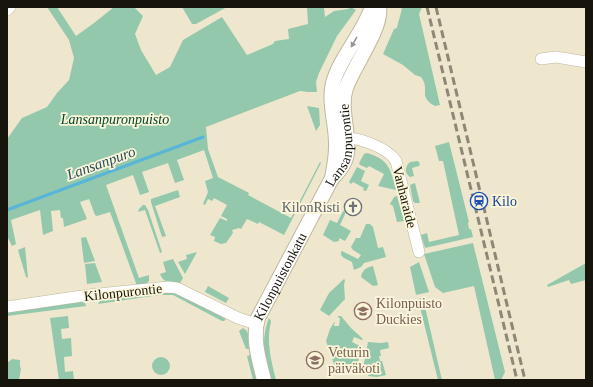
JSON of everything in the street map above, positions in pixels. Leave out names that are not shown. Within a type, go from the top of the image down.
[{"type":"street","points":[[7,10],[10,7]]},
{"type":"street","name":"Lansanpurontie","points":[[342,138],[332,97],[333,82],[337,72],[368,18],[372,7]]},
{"type":"street","name":"Lansanpurontie","points":[[331,180],[336,148],[342,138],[343,97],[352,74],[378,21],[378,7]]},
{"type":"street","points":[[541,59],[556,57],[586,62]]},
{"type":"street","name":"Vanharaide","points":[[342,138],[363,140],[392,155],[396,161],[419,252]]},
{"type":"street","name":"Kilonpuistonkatu","points":[[264,380],[256,345],[256,324],[265,304],[331,180]]},
{"type":"street","name":"Kilonpurontie","points":[[7,307],[89,295],[168,287],[177,288],[238,318],[256,324]]},
{"type":"green space","name":"Lansanpuronpuisto","points":[[47,7],[57,7],[76,36],[114,7],[134,7],[143,16],[135,34],[141,50],[156,75],[170,67],[183,40],[222,17],[247,55],[273,44],[275,41],[289,39],[288,29],[308,24],[307,7],[324,8],[325,17],[334,11],[348,9],[351,7],[356,10],[337,36],[319,73],[316,82],[317,92],[300,91],[206,127],[208,149],[218,177],[249,193],[248,195],[291,218],[320,162],[321,163],[284,235],[259,222],[258,224],[247,219],[241,229],[239,228],[232,230],[233,233],[226,243],[221,244],[214,241],[215,237],[210,235],[220,218],[227,221],[227,219],[221,216],[227,205],[214,198],[212,201],[208,199],[205,205],[203,204],[208,192],[205,181],[213,178],[204,150],[177,160],[184,180],[175,183],[168,163],[142,172],[149,192],[140,195],[133,175],[106,185],[139,278],[149,275],[149,281],[145,285],[137,286],[110,212],[97,216],[95,215],[89,199],[80,202],[87,219],[64,227],[60,210],[51,211],[53,231],[43,235],[40,210],[11,220],[16,244],[12,246],[7,236],[7,139],[22,118],[47,107],[69,80],[74,58],[69,40]]},
{"type":"green space","points":[[182,7],[227,7],[196,24],[192,24]]},
{"type":"green space","points":[[402,7],[422,7],[419,14],[440,105],[435,106],[427,99],[425,96],[424,82],[421,77],[415,75],[403,65],[383,54],[394,29],[397,28]]},
{"type":"green space","points":[[307,106],[319,108],[320,125],[316,131]]},
{"type":"green space","points":[[449,142],[469,222],[469,229],[471,229],[473,237],[425,248],[421,235],[427,233],[429,242],[459,235],[443,161],[439,161],[435,146]]},
{"type":"green space","points":[[367,153],[380,158],[385,162],[390,171],[396,190],[378,186],[384,174],[369,166],[367,168],[360,165],[359,163],[364,154]]},
{"type":"green space","points":[[418,161],[420,164],[419,166],[412,168],[414,176],[410,177],[406,172],[407,165],[410,162]]},
{"type":"green space","points":[[357,167],[365,171],[361,181],[369,185],[366,191],[363,190],[364,188],[353,182],[351,184],[349,182]]},
{"type":"green space","points":[[415,183],[420,203],[415,203],[413,201],[410,185]]},
{"type":"green space","points":[[178,190],[180,197],[155,206],[166,236],[162,237],[151,199]]},
{"type":"green space","points":[[397,196],[404,221],[397,222],[393,206],[390,204],[394,197]]},
{"type":"green space","points":[[143,205],[145,205],[148,210],[162,252],[160,253],[145,210],[138,212]]},
{"type":"green space","points":[[343,211],[346,212],[340,225],[351,231],[345,241],[339,238],[339,241],[334,242],[323,235],[330,220],[337,223]]},
{"type":"green space","points":[[366,224],[370,224],[373,227],[378,248],[383,247],[386,257],[364,263],[361,267],[354,270],[352,262],[344,258],[341,255],[341,252],[342,251],[358,259],[361,255],[351,247],[356,238],[360,238]]},
{"type":"green space","points":[[86,237],[95,261],[84,263],[81,238]]},
{"type":"green space","points":[[473,243],[505,372],[501,380],[495,380],[474,286],[443,293],[435,287],[424,254]]},
{"type":"green space","points":[[25,247],[28,278],[26,277],[18,250]]},
{"type":"green space","points":[[197,252],[185,274],[178,262],[187,259],[186,255]]},
{"type":"green space","points":[[173,259],[183,278],[180,283],[168,282],[164,280],[160,274],[166,272],[163,262]]},
{"type":"green space","points":[[419,262],[429,292],[416,295],[410,267]]},
{"type":"green space","points":[[95,263],[102,282],[87,284],[85,264]]},
{"type":"green space","points":[[586,263],[586,280],[571,284],[569,280],[548,287],[547,285]]},
{"type":"green space","points":[[373,266],[378,285],[373,286],[361,277],[362,272],[365,269]]},
{"type":"green space","points":[[344,279],[345,299],[329,316],[320,310],[329,293]]},
{"type":"green space","points":[[208,286],[229,298],[226,303],[205,292]]},
{"type":"green space","points":[[161,290],[179,294],[226,319],[222,321],[173,295],[159,295],[98,304],[101,299]]},
{"type":"green space","points":[[423,298],[442,380],[438,380],[418,299]]},
{"type":"green space","points":[[80,301],[85,303],[86,306],[7,316],[7,311]]},
{"type":"green space","points":[[68,316],[69,328],[61,329],[62,339],[71,338],[72,356],[64,357],[65,372],[73,371],[74,380],[59,380],[50,318]]},
{"type":"green space","points":[[341,316],[363,339],[354,337],[352,342],[362,347],[357,366],[354,368],[350,364],[344,366],[343,372],[339,373],[336,370],[326,341],[330,329],[335,321],[334,326],[339,326],[340,318],[337,317]]},
{"type":"green space","points":[[269,318],[271,321],[269,336],[270,350],[276,380],[270,380],[264,349],[266,326]]},
{"type":"green space","points":[[243,328],[247,331],[249,337],[258,380],[253,380],[247,356],[250,355],[249,349],[246,349],[239,331]]},
{"type":"green space","points":[[368,342],[388,342],[389,348],[380,350],[381,356],[379,356],[386,375],[377,377],[368,376],[369,373],[371,373],[371,367],[366,366],[366,375],[362,374]]},
{"type":"green space","points":[[161,357],[167,360],[170,366],[167,372],[161,375],[155,372],[152,366],[155,360]]},
{"type":"green space","points":[[12,359],[20,360],[21,369],[19,380],[7,380],[7,363]]},
{"type":"waterway","name":"Lansanpuro","points":[[7,210],[203,137]]},
{"type":"railway","points":[[427,7],[517,380]]},
{"type":"railway","points":[[436,7],[525,380]]},
{"type":"place","name":"Kilo","points":[[479,201]]},
{"type":"place","name":"KilonRisti","points":[[353,207]]},
{"type":"place","name":"Kilonpuisto Duckies","points":[[363,311]]},
{"type":"place","name":"Veturin päiväkoti","points":[[315,360]]}]
